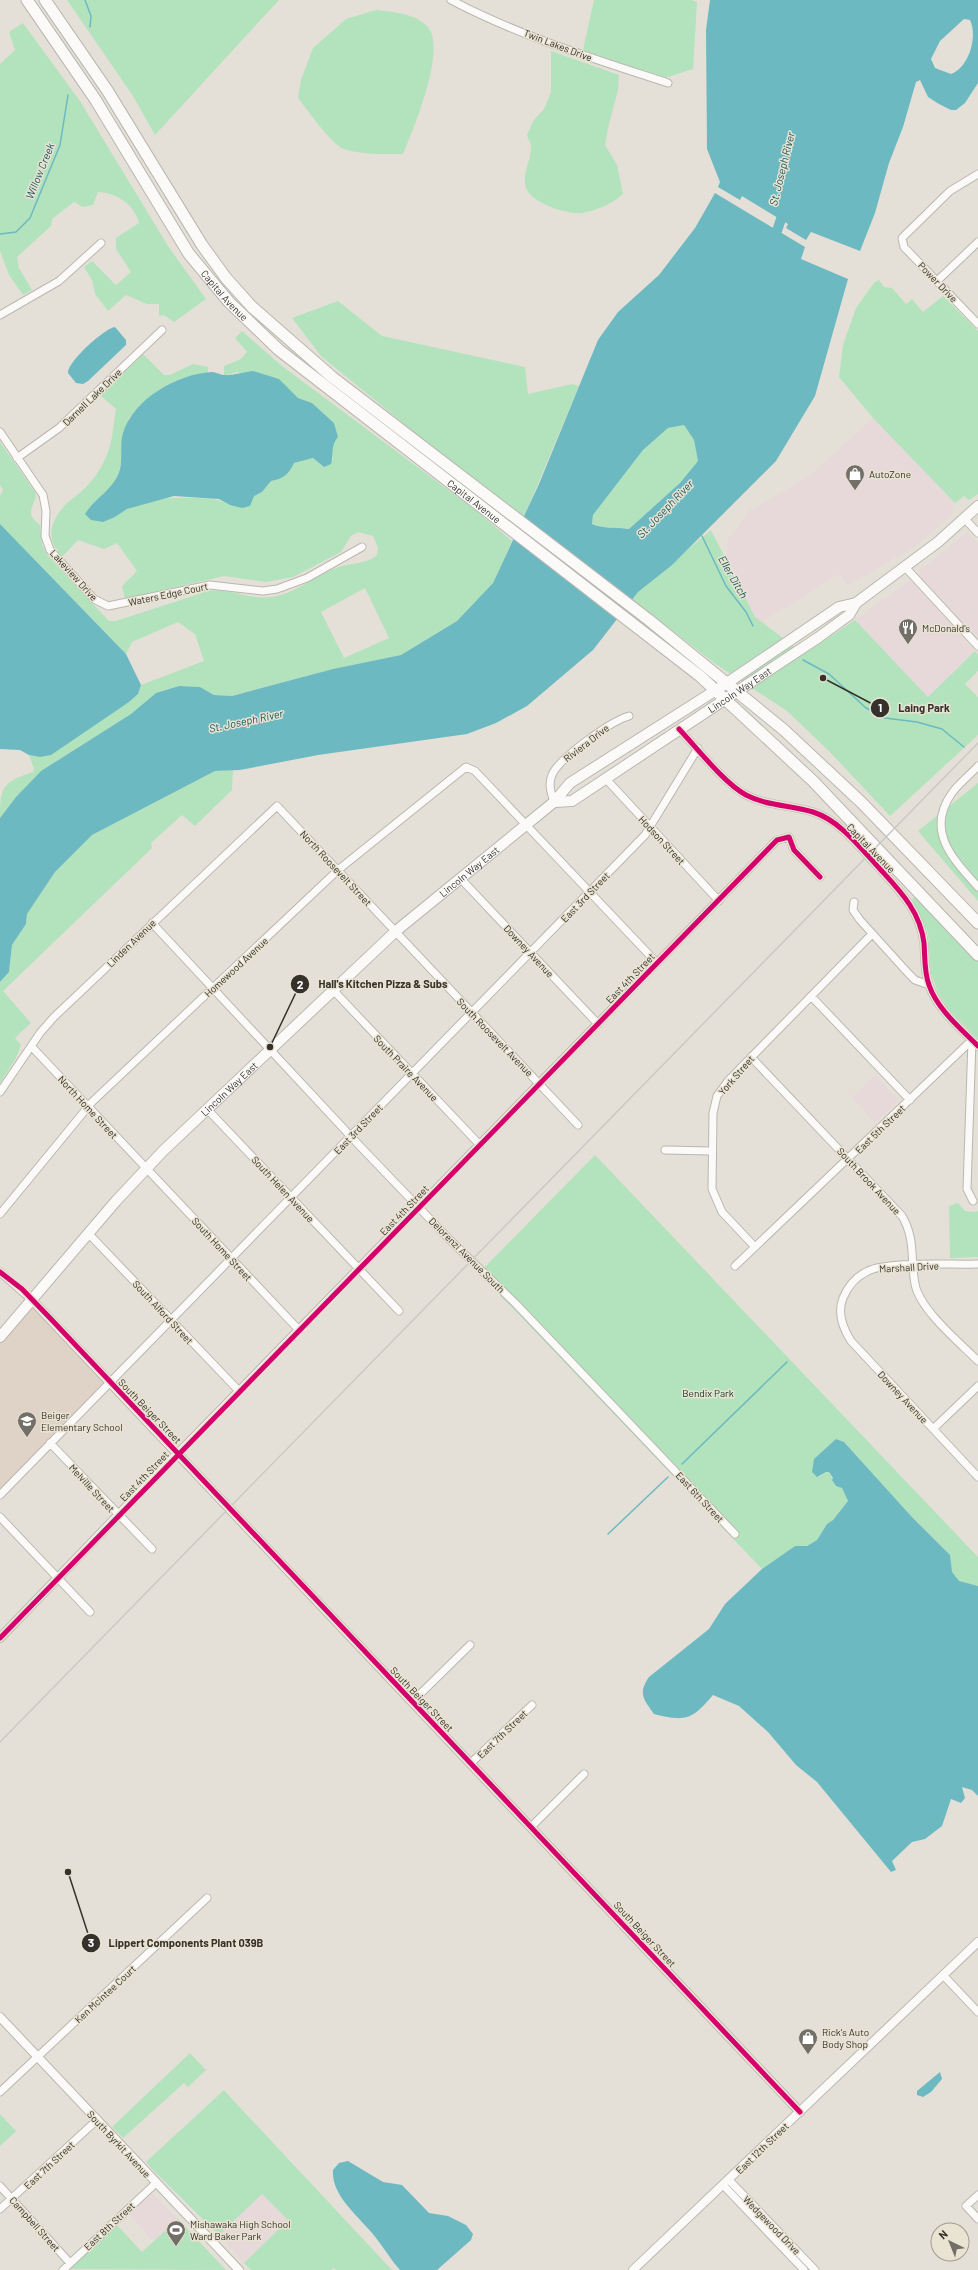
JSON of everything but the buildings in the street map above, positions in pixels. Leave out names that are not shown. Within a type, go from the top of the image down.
[{"type":"highway","name":"Capital Avenue","points":[[27,0],[95,99],[189,254],[229,302],[279,350],[507,519],[634,616],[727,683],[784,730],[862,803],[978,923]]},
{"type":"highway","name":"Capital Avenue","points":[[45,0],[107,90],[202,245],[239,293],[312,361],[507,519]]},
{"type":"highway","name":"Capital Avenue","points":[[634,616],[818,786],[978,954]]},
{"type":"main road","name":"Lincoln Way East","points":[[0,1337],[88,1233],[146,1168],[396,931],[525,824],[554,802],[570,783],[727,683],[839,607],[856,603],[905,567],[978,506]]},
{"type":"main road","name":"Lincoln Way East","points":[[554,802],[572,801],[606,779],[850,615],[856,603]]},
{"type":"street","name":"Twin Lakes Drive","points":[[450,0],[470,10],[567,49],[668,83]]},
{"type":"street","name":"Power Drive","points":[[976,319],[904,247],[902,238],[950,191],[978,174]]},
{"type":"street","points":[[937,281],[978,242]]},
{"type":"street","points":[[0,315],[59,281],[101,243]]},
{"type":"street","name":"Darnell Lake Drive","points":[[18,458],[59,428],[162,330]]},
{"type":"street","name":"Lakeview Drive","points":[[0,432],[43,495],[46,511],[45,536],[50,550],[94,599],[108,606]]},
{"type":"street","points":[[964,519],[978,533]]},
{"type":"street","name":"Waters Edge Court","points":[[108,606],[210,585],[263,591],[277,589],[307,578],[362,547]]},
{"type":"street","points":[[905,567],[978,646]]},
{"type":"street","name":"Riviera Drive","points":[[554,802],[550,784],[556,769],[608,725],[629,716]]},
{"type":"street","name":"Capital Avenue","points":[[679,729],[734,786],[746,794],[762,802],[815,813],[838,827],[902,893],[916,914],[923,942],[929,985],[946,1013],[978,1046]]},
{"type":"street","name":"East 3rd Street","points":[[0,1494],[590,892],[650,828],[698,748]]},
{"type":"street","points":[[978,766],[952,792],[944,807],[941,820],[946,849],[978,887]]},
{"type":"street","name":"Homewood Avenue","points":[[0,1214],[88,1107],[338,870],[461,769],[470,768],[525,824]]},
{"type":"street","name":"Hodson Street","points":[[606,779],[719,901]]},
{"type":"street","name":"North Roosevelt Street","points":[[277,806],[396,931]]},
{"type":"street","name":"Linden Avenue","points":[[0,1092],[31,1046],[54,1017],[277,806]]},
{"type":"street","points":[[525,824],[658,963]]},
{"type":"street","name":"East 4th Street","points":[[0,1638],[178,1453],[777,840],[789,837],[794,850],[820,877]]},
{"type":"street","name":"Downey Avenue","points":[[460,878],[598,1024]]},
{"type":"street","points":[[854,902],[853,910],[872,934],[915,980],[929,985]]},
{"type":"street","name":"Delorenzi Avenue South","points":[[152,923],[351,1136],[665,1460]]},
{"type":"street","name":"South Roosevelt Avenue","points":[[396,931],[578,1125]]},
{"type":"street","name":"York Street","points":[[755,1247],[717,1204],[712,1189],[711,1151],[713,1113],[717,1096],[728,1082],[872,934]]},
{"type":"street","name":"South Praire Avenue","points":[[333,990],[480,1145]]},
{"type":"street","points":[[811,996],[910,1100]]},
{"type":"street","points":[[972,1040],[967,1189],[973,1200]]},
{"type":"street","name":"East 5th Street","points":[[735,1266],[972,1040]]},
{"type":"street","name":"North Home Street","points":[[31,1046],[146,1168]]},
{"type":"street","name":"South Brook Avenue","points":[[752,1057],[902,1216],[911,1235],[915,1285],[925,1305],[978,1361]]},
{"type":"street","name":"South Helen Avenue","points":[[207,1109],[399,1311]]},
{"type":"street","points":[[666,1150],[711,1151]]},
{"type":"street","name":"South Home Street","points":[[146,1168],[299,1330]]},
{"type":"street","name":"South Alford Street","points":[[88,1233],[239,1391]]},
{"type":"street","name":"Marshall Drive","points":[[840,1312],[847,1289],[860,1275],[875,1268],[978,1264]]},
{"type":"street","points":[[0,1272],[31,1299]]},
{"type":"street","name":"South Beiger Street","points":[[31,1299],[800,2112]]},
{"type":"street","name":"Downey Avenue","points":[[840,1312],[841,1323],[851,1341],[978,1476]]},
{"type":"street","points":[[933,1429],[978,1386]]},
{"type":"street","name":"Melville Street","points":[[50,1443],[152,1549]]},
{"type":"street","name":"East 6th Street","points":[[665,1460],[735,1534]]},
{"type":"street","points":[[0,1517],[90,1612]]},
{"type":"street","points":[[412,1702],[470,1644]]},
{"type":"street","name":"East 7th Street","points":[[471,1763],[532,1705]]},
{"type":"street","points":[[531,1827],[584,1774]]},
{"type":"street","name":"Ken McIntee Court","points":[[38,2057],[207,1898]]},
{"type":"street","name":"East 12th Street","points":[[633,2270],[978,1942]]},
{"type":"street","points":[[944,1975],[978,2012]]},
{"type":"street","name":"South Byrkit Avenue","points":[[0,2017],[239,2270]]},
{"type":"street","points":[[0,2092],[38,2057]]},
{"type":"street","name":"East 7th Street","points":[[0,2209],[97,2120]]},
{"type":"street","name":"Wedgewood Drive","points":[[726,2182],[804,2270]]},
{"type":"street","name":"Wedgewood Drive","points":[[726,2182],[815,2270]]},
{"type":"street","name":"East 8th Street","points":[[63,2270],[156,2183]]},
{"type":"street","name":"Campbell Street","points":[[0,2186],[70,2263]]},
{"type":"street","points":[[978,2195],[966,2206],[978,2219]]},
{"type":"shaded area","points":[[873,418],[955,503],[952,515],[915,546],[849,585],[840,574],[762,622],[755,617],[727,559],[728,539],[749,511],[807,478]]},
{"type":"shaded area","points":[[967,532],[978,543],[978,638],[919,575],[919,571]]},
{"type":"shaded area","points":[[909,581],[913,582],[975,651],[928,697],[855,620]]},
{"type":"shaded area","points":[[875,1075],[899,1100],[875,1123],[852,1097]]},
{"type":"shaded area","name":"Beiger Elementary School","points":[[31,1299],[110,1382],[0,1494],[0,1337]]},
{"type":"shaded area","points":[[152,2193],[178,2219],[154,2242],[129,2214]]},
{"type":"shaded area","points":[[262,2194],[288,2220],[244,2263],[219,2235]]},
{"type":"green space","points":[[67,0],[279,0],[155,135],[133,96]]},
{"type":"green space","points":[[594,0],[691,0],[697,2],[693,69],[665,78],[583,50]]},
{"type":"green space","points":[[376,10],[403,14],[416,18],[427,26],[432,37],[434,51],[427,89],[403,154],[366,153],[344,149],[333,141],[298,98],[301,80],[313,48],[346,19]]},
{"type":"green space","points":[[23,23],[80,101],[168,246],[206,299],[174,322],[164,315],[159,316],[159,304],[147,304],[126,295],[108,311],[95,294],[92,280],[84,267],[92,261],[116,285],[131,272],[116,249],[116,238],[139,223],[137,216],[129,205],[118,197],[105,193],[98,192],[93,205],[83,207],[74,202],[52,219],[51,226],[17,257],[19,268],[32,290],[23,295],[9,275],[0,251],[0,64],[15,50],[9,32]]},
{"type":"green space","points":[[551,51],[619,75],[618,90],[605,145],[617,165],[623,194],[604,206],[582,213],[559,210],[542,203],[529,193],[525,183],[531,147],[527,135],[533,121],[544,109],[551,92]]},
{"type":"green space","points":[[879,280],[884,287],[892,288],[906,304],[912,299],[923,312],[943,296],[978,331],[978,494],[969,500],[964,496],[955,503],[873,418],[839,377],[843,345],[856,308],[874,283]]},
{"type":"green space","points":[[338,301],[382,336],[525,367],[528,394],[572,384],[579,386],[524,517],[420,437],[321,356],[292,318]]},
{"type":"green space","points":[[242,331],[282,366],[475,510],[512,541],[493,583],[457,621],[401,655],[333,669],[232,696],[214,695],[200,687],[179,686],[156,693],[131,714],[41,771],[16,797],[0,818],[1,799],[5,787],[15,779],[33,772],[34,769],[29,755],[40,757],[129,702],[138,694],[141,685],[204,661],[195,634],[178,622],[132,642],[126,654],[0,524],[0,496],[3,490],[0,485],[0,442],[35,492],[36,496],[31,514],[35,521],[40,525],[42,545],[48,556],[109,621],[116,621],[208,591],[224,591],[256,597],[272,597],[281,595],[298,588],[331,570],[344,565],[359,563],[377,555],[378,548],[373,536],[358,532],[351,536],[341,552],[293,577],[266,582],[224,576],[125,599],[122,586],[137,571],[117,543],[104,549],[78,540],[62,557],[57,551],[53,544],[52,538],[53,525],[56,518],[65,505],[95,477],[104,461],[110,445],[116,409],[100,395],[143,354],[164,375],[170,375],[193,364],[208,367],[208,373],[167,385],[140,406],[129,418],[119,473],[111,488],[90,507],[86,514],[115,517],[145,502],[176,498],[214,499],[230,505],[262,492],[271,481],[279,479],[294,463],[313,458],[324,467],[333,459],[331,447],[338,437],[334,423],[312,403],[298,398],[288,389],[237,372],[224,376],[224,366],[241,359],[247,352],[235,338]],"holes":[[[365,588],[389,638],[344,658],[321,612]]]},
{"type":"green space","points":[[684,425],[694,440],[698,461],[680,483],[629,529],[596,526],[592,524],[593,515],[643,450],[668,428]]},
{"type":"green space","points":[[711,530],[755,617],[804,654],[855,620],[928,697],[975,651],[978,655],[978,671],[965,684],[978,697],[978,735],[890,816],[829,751],[787,711],[717,665],[630,598]]},
{"type":"green space","points":[[233,770],[232,790],[195,826],[182,815],[151,843],[152,848],[3,991],[31,1023],[15,1038],[21,1045],[16,1058],[0,1083],[0,982],[9,972],[12,945],[26,924],[27,914],[55,872],[74,851],[92,835],[215,771]]},
{"type":"green space","points":[[978,783],[978,901],[918,831]]},
{"type":"green space","points":[[915,897],[978,961],[978,1039],[948,1009],[938,993],[931,973],[928,933],[912,899]]},
{"type":"green space","name":"Bendix Park","points":[[595,1155],[978,1557],[978,1586],[959,1582],[951,1572],[950,1555],[911,1516],[844,1442],[836,1439],[819,1477],[826,1472],[829,1472],[836,1486],[842,1488],[848,1501],[833,1520],[827,1524],[817,1540],[807,1546],[795,1546],[762,1569],[479,1273]]},
{"type":"green space","points":[[958,1203],[965,1211],[978,1211],[978,1257],[950,1258],[949,1206]]},
{"type":"green space","points":[[190,2053],[206,2070],[188,2087],[184,2083],[123,2138],[112,2127]]},
{"type":"green space","points":[[224,2090],[392,2270],[336,2270],[334,2268],[331,2270],[251,2270],[244,2263],[288,2220],[262,2194],[219,2235],[154,2171],[146,2162]]},
{"type":"green space","points":[[0,2114],[16,2131],[0,2146]]},
{"type":"green space","name":"Mishawaka High School Ward Baker Park","points":[[178,2219],[226,2270],[70,2269],[117,2225],[142,2252]]},
{"type":"water","points":[[710,0],[978,0],[978,83],[965,103],[956,110],[951,110],[928,97],[920,80],[916,82],[903,127],[889,163],[875,213],[860,251],[811,232],[806,240],[786,228],[788,224],[742,196],[740,200],[718,187],[720,182],[707,149],[706,30]],"holes":[[[964,19],[970,20],[973,34],[972,43],[963,65],[951,74],[935,68],[931,59],[940,41]]]},
{"type":"water","points":[[715,193],[805,247],[801,259],[848,279],[815,396],[776,461],[672,565],[638,592],[593,650],[527,706],[496,723],[467,734],[318,755],[240,770],[215,771],[92,835],[55,872],[27,914],[26,924],[12,945],[9,972],[0,982],[0,818],[16,797],[41,771],[131,714],[156,693],[179,686],[200,687],[214,695],[232,696],[333,669],[401,655],[457,621],[493,583],[539,484],[598,340],[618,312],[659,275],[695,228]],"holes":[[[684,425],[694,440],[698,461],[680,483],[629,529],[596,526],[592,524],[593,515],[643,450],[668,428]]]},
{"type":"water","points":[[115,327],[126,340],[126,345],[88,381],[83,384],[76,383],[68,373],[69,368],[87,346],[103,333]]},
{"type":"water","points":[[253,371],[279,379],[298,398],[312,403],[334,423],[338,437],[333,447],[331,464],[324,467],[313,458],[294,463],[285,475],[279,479],[271,481],[262,492],[254,496],[250,506],[242,508],[230,505],[219,499],[174,496],[127,509],[115,517],[103,522],[91,520],[85,514],[115,481],[121,465],[121,443],[123,433],[129,420],[147,399],[159,390],[185,377],[212,372],[227,375]]},
{"type":"water","points":[[0,524],[126,654],[141,685],[138,694],[129,702],[51,755],[40,757],[29,755],[20,750],[0,749]]},
{"type":"water","points":[[836,1439],[844,1442],[911,1516],[950,1555],[952,1572],[959,1581],[978,1586],[978,1796],[972,1790],[962,1787],[965,1798],[961,1803],[951,1799],[942,1826],[925,1839],[912,1842],[892,1861],[896,1870],[891,1872],[817,1782],[796,1765],[768,1732],[739,1706],[713,1695],[699,1710],[693,1714],[687,1717],[673,1718],[654,1714],[643,1696],[644,1687],[649,1677],[709,1629],[725,1604],[762,1569],[795,1546],[807,1546],[817,1540],[827,1524],[833,1520],[848,1501],[842,1488],[836,1486],[829,1472],[817,1477],[812,1472],[814,1459]]},
{"type":"water","points":[[940,2072],[942,2079],[931,2092],[923,2097],[917,2095],[917,2091]]},
{"type":"water","points":[[348,2161],[383,2182],[402,2185],[429,2213],[448,2216],[466,2225],[473,2234],[471,2240],[437,2270],[400,2270],[370,2230],[348,2207],[337,2189],[333,2170],[339,2163]]},
{"type":"waterway","name":"Willow Creek","points":[[85,0],[91,16],[90,27]]},
{"type":"waterway","name":"Willow Creek","points":[[0,234],[16,232],[30,218],[60,145],[68,95]]},
{"type":"waterway","name":"St. Joseph River","points":[[773,243],[785,207]]},
{"type":"waterway","name":"Eller Ditch","points":[[702,536],[726,586],[746,612],[753,626]]},
{"type":"waterway","name":"Eller Ditch","points":[[803,660],[829,674],[866,708],[885,718],[917,722],[942,729],[964,747]]},
{"type":"waterway","points":[[682,1464],[787,1362]]},
{"type":"waterway","points":[[608,1534],[668,1477]]},
{"type":"railway","points":[[0,1742],[978,743]]},
{"type":"cycle path","points":[[679,729],[720,774],[746,795],[754,799],[813,812],[833,822],[850,836],[895,885],[914,911],[922,932],[926,975],[933,994],[950,1018],[978,1046]]},
{"type":"cycle path","points":[[0,1638],[777,840],[789,837],[794,850],[820,877]]},
{"type":"cycle path","points":[[0,1272],[22,1289],[50,1318],[800,2112]]},
{"type":"place","name":"AutoZone","points":[[855,491]]},
{"type":"place","name":"McDonald's","points":[[908,645]]},
{"type":"place","name":"Laing Park","points":[[823,678]]},
{"type":"place","name":"Hall's Kitchen Pizza & Subs","points":[[270,1047]]},
{"type":"place","name":"Beiger Elementary School","points":[[27,1438]]},
{"type":"place","name":"Lippert Components Plant 039B","points":[[68,1872]]},
{"type":"place","name":"Rick's Auto Body Shop","points":[[808,2055]]},
{"type":"place","name":"Mishawaka High School Ward Baker Park","points":[[176,2247]]}]
